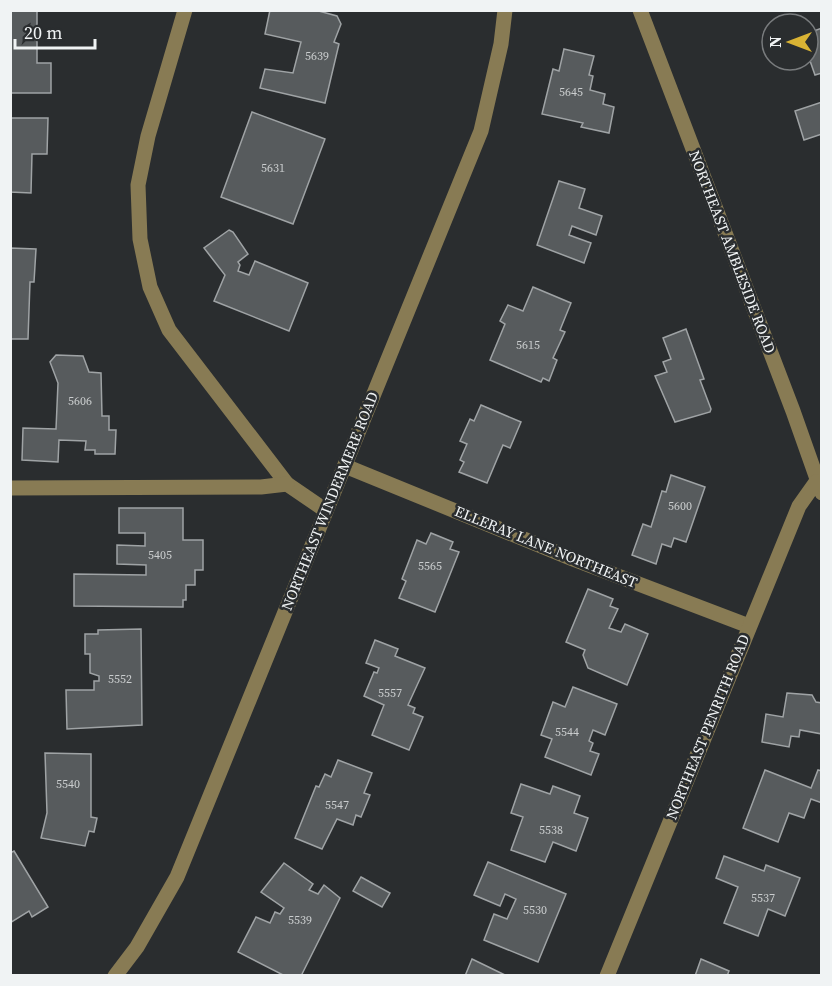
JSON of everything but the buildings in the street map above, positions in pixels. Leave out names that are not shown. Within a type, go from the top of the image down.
[{"type":"street","points":[[184,10],[148,136],[138,185],[140,239],[150,286],[169,330],[287,484],[326,510]]},
{"type":"street","name":"NORTHEAST WINDERMERE ROAD","points":[[115,975],[137,947],[177,877],[481,131],[501,44],[505,10]]},
{"type":"street","name":"NORTHEAST AMBLESIDE ROAD","points":[[640,10],[793,411],[819,488]]},
{"type":"street","name":"ELLERAY LANE NORTHEAST","points":[[345,466],[573,559],[749,626]]},
{"type":"street","points":[[10,488],[261,487],[287,484]]},
{"type":"street","name":"NORTHEAST PENRITH ROAD","points":[[607,975],[799,506],[819,488]]}]
